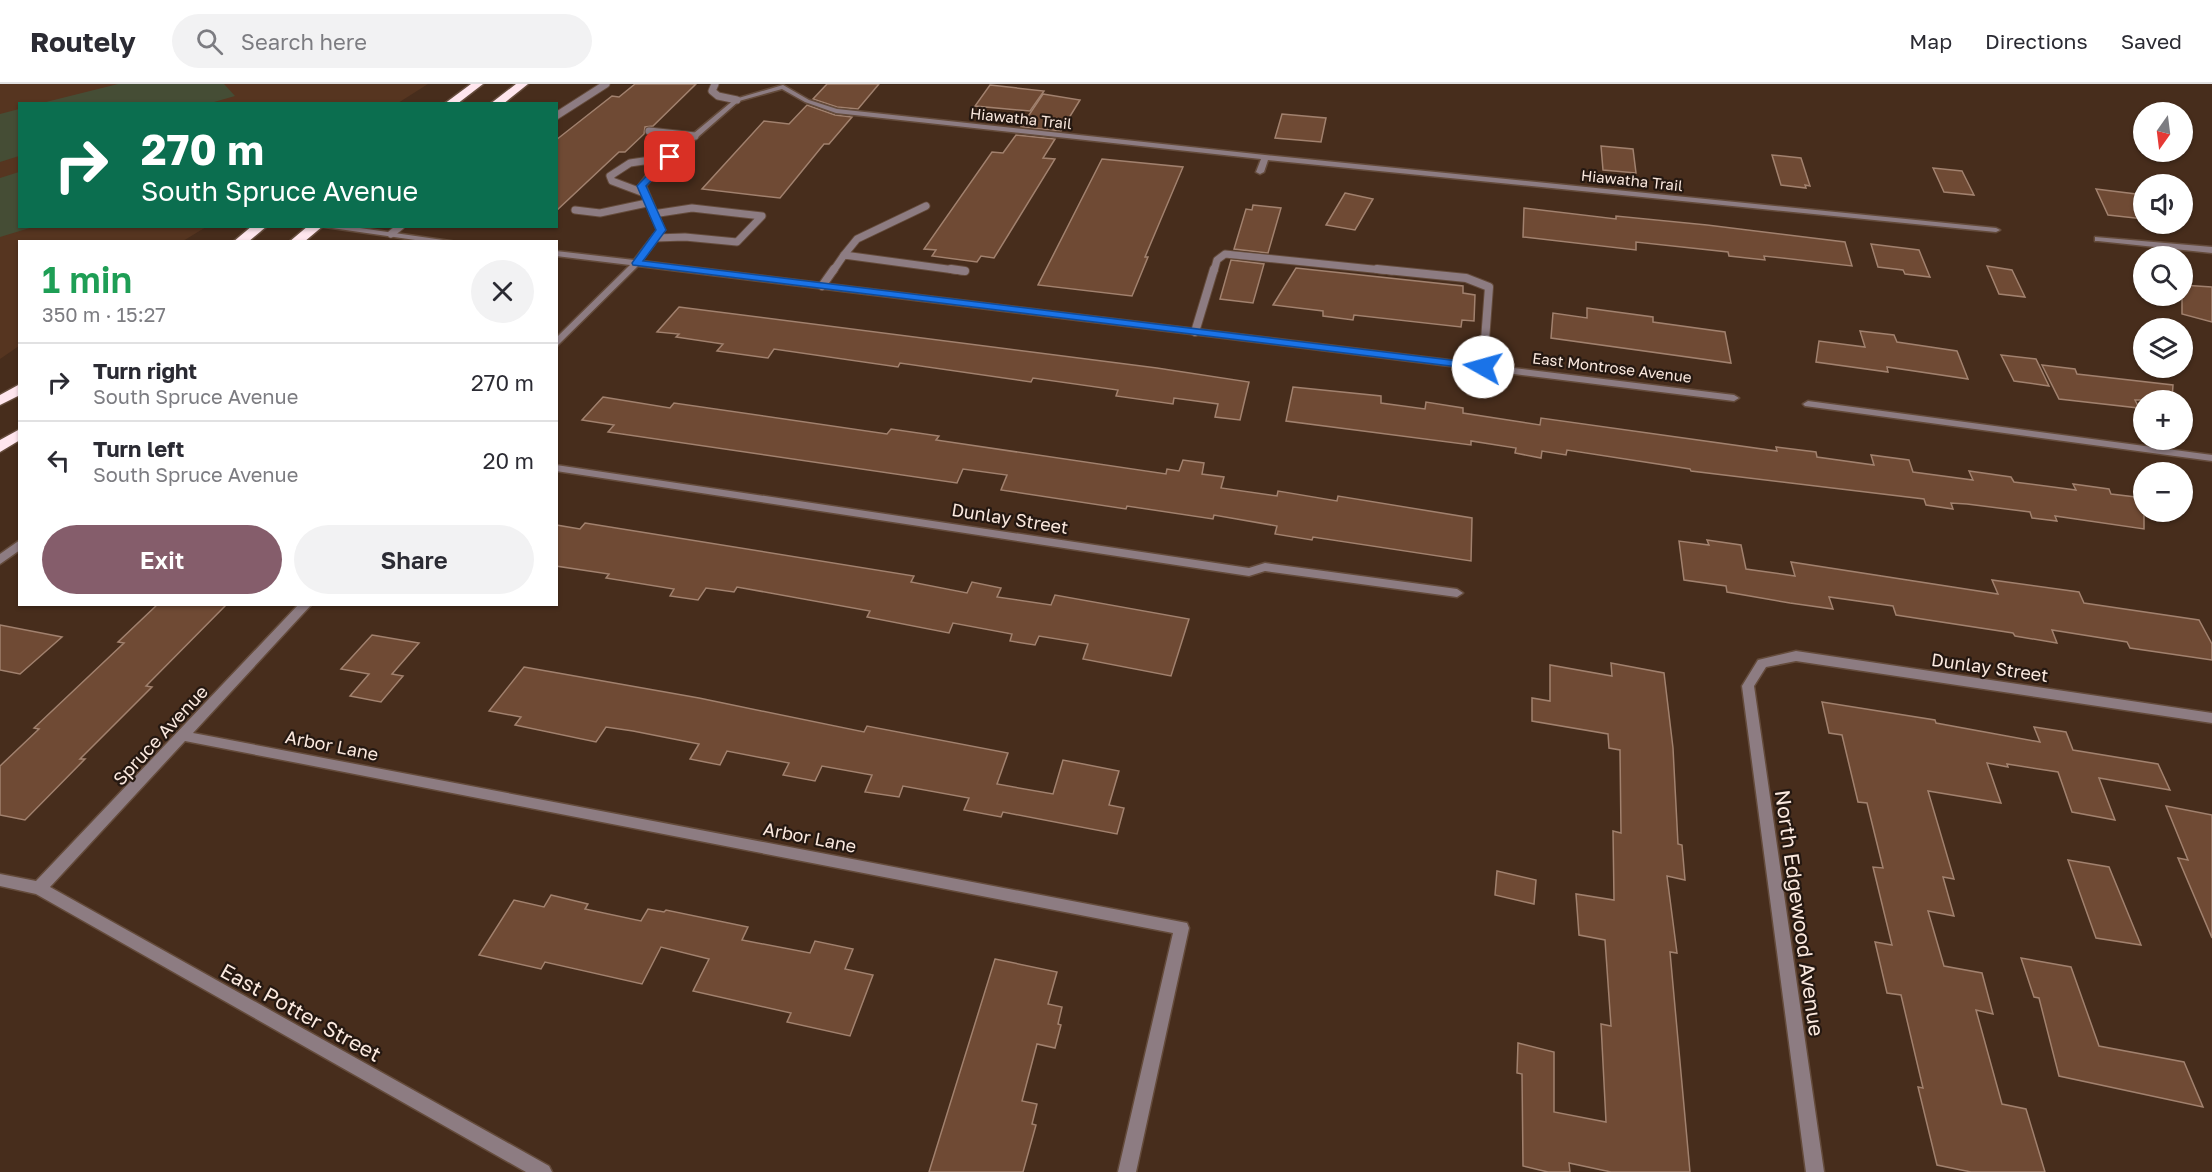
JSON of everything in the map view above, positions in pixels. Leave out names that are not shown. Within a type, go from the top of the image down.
[{"type":"highway","points":[[451,102],[478,84]]},
{"type":"highway","points":[[498,102],[523,84]]},
{"type":"highway","points":[[242,240],[258,228]]},
{"type":"highway","points":[[298,240],[314,228]]},
{"type":"highway","points":[[0,401],[18,389]]},
{"type":"highway","points":[[0,447],[18,434]]},
{"type":"street","points":[[558,342],[636,263],[661,230],[647,203],[642,186],[670,157],[737,100],[784,86]]},
{"type":"street","name":"Hiawatha Trail","points":[[784,86],[807,101],[836,111],[1265,157],[1996,230]]},
{"type":"street","points":[[1260,172],[1265,157]]},
{"type":"street","points":[[339,228],[438,240]]},
{"type":"street","points":[[2098,239],[2212,250]]},
{"type":"street","name":"East Montrose Avenue","points":[[558,254],[1734,398]]},
{"type":"street","points":[[1808,404],[2212,458]]},
{"type":"street","name":"Dunlay Street","points":[[558,468],[1249,572],[1265,567],[1457,593]]},
{"type":"street","points":[[0,560],[18,546]]},
{"type":"street","name":"Spruce Avenue","points":[[39,888],[304,606]]},
{"type":"street","name":"Dunlay Street","points":[[1762,663],[1796,656],[2212,718]]},
{"type":"street","name":"North Edgewood Avenue","points":[[1762,663],[1748,686],[1815,1172]]},
{"type":"street","name":"Arbor Lane","points":[[184,736],[1182,928],[1127,1172]]},
{"type":"street","name":"East Potter Street","points":[[0,880],[39,888],[543,1172]]},
{"type":"lane","points":[[558,116],[606,84]]},
{"type":"lane","points":[[715,84],[712,91],[718,96],[737,100]]},
{"type":"lane","points":[[649,131],[695,136]]},
{"type":"lane","points":[[644,193],[621,186],[612,181],[610,176],[622,166],[633,162],[670,157]]},
{"type":"lane","points":[[575,210],[600,213],[647,203]]},
{"type":"lane","points":[[822,286],[857,239],[926,206]]},
{"type":"lane","points":[[653,214],[692,208],[762,216],[737,242],[685,237],[655,238]]},
{"type":"lane","points":[[391,234],[398,228]]},
{"type":"lane","points":[[1196,332],[1217,260],[1225,254],[1466,278],[1489,287],[1483,367]]},
{"type":"lane","points":[[844,255],[965,271]]},
{"type":"shaded area","points":[[0,84],[428,84],[400,102],[18,102],[18,228],[204,228],[185,240],[18,240],[18,347],[0,359]]},
{"type":"green space","points":[[118,84],[224,84],[235,96],[214,102],[46,102]]},
{"type":"green space","points":[[18,109],[18,156],[0,162],[0,114]]},
{"type":"green space","points":[[18,172],[18,228],[30,228],[0,237],[0,178]]},
{"type":"building","points":[[635,84],[696,84],[653,126],[645,127],[644,134],[625,152],[619,152],[558,209],[558,138],[612,96],[619,97]]},
{"type":"building","points":[[827,84],[879,84],[858,109],[837,107],[813,99]]},
{"type":"building","points":[[990,85],[1044,91],[1030,111],[975,106]]},
{"type":"building","points":[[1043,94],[1080,100],[1061,131],[1021,127]]},
{"type":"building","points":[[807,105],[835,115],[852,117],[829,144],[824,144],[780,198],[702,189],[764,121],[789,124]]},
{"type":"building","points":[[1282,114],[1326,118],[1321,142],[1275,138]]},
{"type":"building","points":[[1016,135],[1055,139],[1043,158],[1055,159],[994,258],[981,256],[977,262],[932,256],[936,250],[924,249],[992,152],[1003,153]]},
{"type":"building","points":[[1601,146],[1633,149],[1636,173],[1603,170]]},
{"type":"building","points":[[1772,155],[1801,158],[1810,186],[1805,185],[1806,188],[1781,185]]},
{"type":"building","points":[[1102,159],[1183,167],[1145,257],[1148,257],[1132,296],[1038,285]]},
{"type":"building","points":[[1933,168],[1962,171],[1974,195],[1944,192]]},
{"type":"building","points":[[2096,189],[2133,194],[2133,218],[2108,215]]},
{"type":"building","points":[[1345,193],[1373,199],[1355,230],[1326,225]]},
{"type":"building","points":[[1253,205],[1281,208],[1268,253],[1234,249],[1246,209],[1252,210]]},
{"type":"building","points":[[1524,208],[1616,219],[1616,216],[1707,225],[1845,242],[1852,266],[1764,256],[1765,260],[1729,256],[1728,252],[1636,242],[1636,250],[1523,237]]},
{"type":"building","points":[[1871,244],[1919,250],[1930,277],[1878,267]]},
{"type":"building","points":[[1231,260],[1264,264],[1253,303],[1220,299]]},
{"type":"building","points":[[1987,266],[2012,270],[2025,297],[1999,294]]},
{"type":"building","points":[[1296,268],[1463,286],[1463,293],[1475,295],[1474,321],[1462,320],[1461,327],[1354,315],[1353,320],[1323,316],[1323,311],[1273,305]]},
{"type":"building","points":[[2193,286],[2212,287],[2212,322],[2182,314],[2182,306],[2193,306]]},
{"type":"building","points":[[679,307],[1157,368],[1249,382],[1240,420],[1215,417],[1218,404],[1174,398],[1173,404],[1116,396],[1118,390],[1033,378],[1031,382],[900,363],[898,367],[774,349],[768,358],[717,351],[723,344],[676,337],[679,334],[657,332]]},
{"type":"building","points":[[1587,308],[1653,317],[1653,322],[1725,332],[1731,363],[1551,338],[1553,313],[1587,318]]},
{"type":"building","points":[[1860,331],[1894,335],[1897,342],[1957,351],[1968,379],[1887,367],[1888,372],[1816,362],[1819,341],[1865,347]]},
{"type":"building","points":[[2001,355],[2036,359],[2049,386],[2014,381]]},
{"type":"building","points":[[2042,365],[2075,369],[2077,374],[2173,385],[2173,390],[2133,390],[2133,407],[2059,399]]},
{"type":"building","points":[[1293,387],[1381,396],[1381,403],[1425,409],[1426,402],[1463,408],[1463,413],[1540,425],[1541,418],[1777,451],[1776,447],[1816,452],[1817,457],[1874,465],[1871,455],[1909,460],[1913,472],[1973,480],[1969,471],[2011,477],[2014,482],[2076,490],[2073,484],[2109,489],[2111,494],[2133,497],[2133,522],[2144,522],[2144,529],[2055,516],[2057,521],[2032,518],[2030,512],[1967,504],[1951,503],[1953,509],[1926,505],[1924,499],[1691,471],[1690,469],[1567,450],[1566,455],[1542,451],[1541,458],[1515,453],[1516,448],[1471,441],[1471,445],[1286,421]]},
{"type":"building","points":[[603,397],[670,408],[674,403],[887,434],[891,429],[939,436],[936,440],[1166,474],[1167,469],[1179,471],[1183,460],[1204,463],[1202,474],[1224,477],[1221,488],[1277,496],[1278,491],[1337,501],[1338,496],[1472,518],[1471,561],[1313,537],[1312,540],[1275,534],[1277,526],[1214,515],[1213,519],[1127,506],[1126,509],[1001,490],[1007,475],[963,469],[957,483],[608,432],[614,425],[582,420]]},
{"type":"building","points":[[585,523],[914,576],[911,582],[967,593],[972,582],[1001,588],[997,597],[1051,605],[1055,595],[1189,619],[1171,676],[1083,659],[1088,644],[1039,636],[1035,645],[1010,641],[1012,634],[953,623],[949,633],[867,617],[870,611],[737,587],[734,592],[706,588],[698,600],[670,596],[674,589],[606,578],[609,574],[558,566],[558,525],[580,529]]},
{"type":"building","points":[[1707,540],[1741,545],[1746,569],[1795,576],[1791,562],[1998,594],[1992,580],[2079,592],[2084,603],[2199,620],[2212,644],[2212,660],[2130,648],[2127,642],[2052,630],[2057,643],[2015,636],[2013,633],[1896,615],[1893,606],[1829,597],[1833,609],[1790,603],[1727,592],[1726,586],[1684,580],[1679,541],[1709,545]]},
{"type":"building","points":[[156,606],[225,606],[146,686],[152,687],[80,759],[85,759],[25,820],[0,815],[0,766],[39,729],[34,728],[124,643],[118,642]]},
{"type":"building","points":[[0,625],[62,637],[20,674],[0,670]]},
{"type":"building","points":[[372,635],[419,643],[392,674],[403,676],[381,702],[350,696],[369,674],[341,669]]},
{"type":"building","points":[[1611,663],[1664,673],[1673,748],[1678,844],[1682,845],[1685,880],[1667,876],[1677,953],[1670,952],[1690,1172],[1611,1172],[1569,1163],[1570,1172],[1548,1172],[1523,1166],[1522,1074],[1517,1073],[1518,1043],[1554,1052],[1554,1112],[1606,1122],[1601,1024],[1611,1026],[1605,940],[1579,935],[1576,894],[1614,900],[1613,831],[1621,833],[1620,750],[1609,748],[1608,734],[1532,721],[1532,698],[1550,701],[1550,665],[1612,676]]},
{"type":"building","points":[[524,667],[699,698],[864,732],[867,726],[1008,753],[997,784],[1053,794],[1063,760],[1119,771],[1109,805],[1124,808],[1117,834],[1003,812],[1001,817],[964,810],[969,798],[903,786],[899,797],[865,792],[872,775],[822,766],[815,781],[783,775],[789,763],[727,751],[720,765],[690,759],[699,744],[633,731],[606,727],[596,742],[515,725],[521,717],[489,711]]},
{"type":"building","points":[[1822,702],[1935,720],[1936,723],[2040,742],[2034,727],[2066,732],[2073,750],[2158,764],[2170,790],[2099,778],[2115,820],[2072,812],[2058,772],[2007,764],[2008,767],[1987,763],[2001,803],[1928,791],[1954,879],[1943,877],[1954,916],[1928,911],[1944,966],[1982,973],[1993,1014],[1976,1010],[2002,1104],[2026,1109],[2045,1172],[1971,1172],[1937,1165],[1918,1087],[1923,1088],[1901,995],[1887,993],[1875,942],[1892,945],[1873,867],[1883,868],[1867,803],[1858,802],[1842,735],[1829,733]]},
{"type":"building","points":[[2166,806],[2212,815],[2212,938],[2178,858],[2188,860]]},
{"type":"building","points":[[2068,860],[2109,867],[2141,945],[2096,938]]},
{"type":"building","points":[[1497,871],[1536,880],[1534,904],[1495,895]]},
{"type":"building","points":[[551,895],[588,904],[585,909],[641,921],[648,909],[664,912],[666,910],[748,927],[742,940],[810,953],[815,941],[853,949],[845,969],[873,975],[850,1036],[787,1022],[791,1013],[693,991],[709,959],[661,947],[642,984],[545,962],[541,969],[479,955],[514,900],[544,907]]},
{"type":"building","points":[[2021,958],[2071,967],[2099,1046],[2184,1062],[2203,1107],[2059,1076],[2039,998],[2034,997]]},
{"type":"building","points":[[995,959],[1057,972],[1048,1004],[1062,1007],[1058,1024],[1061,1025],[1055,1048],[1037,1044],[1022,1101],[1037,1104],[1032,1124],[1036,1125],[1023,1172],[929,1172]]},
{"type":"route","points":[[670,157],[642,186],[661,230],[636,263],[1483,367]]}]
